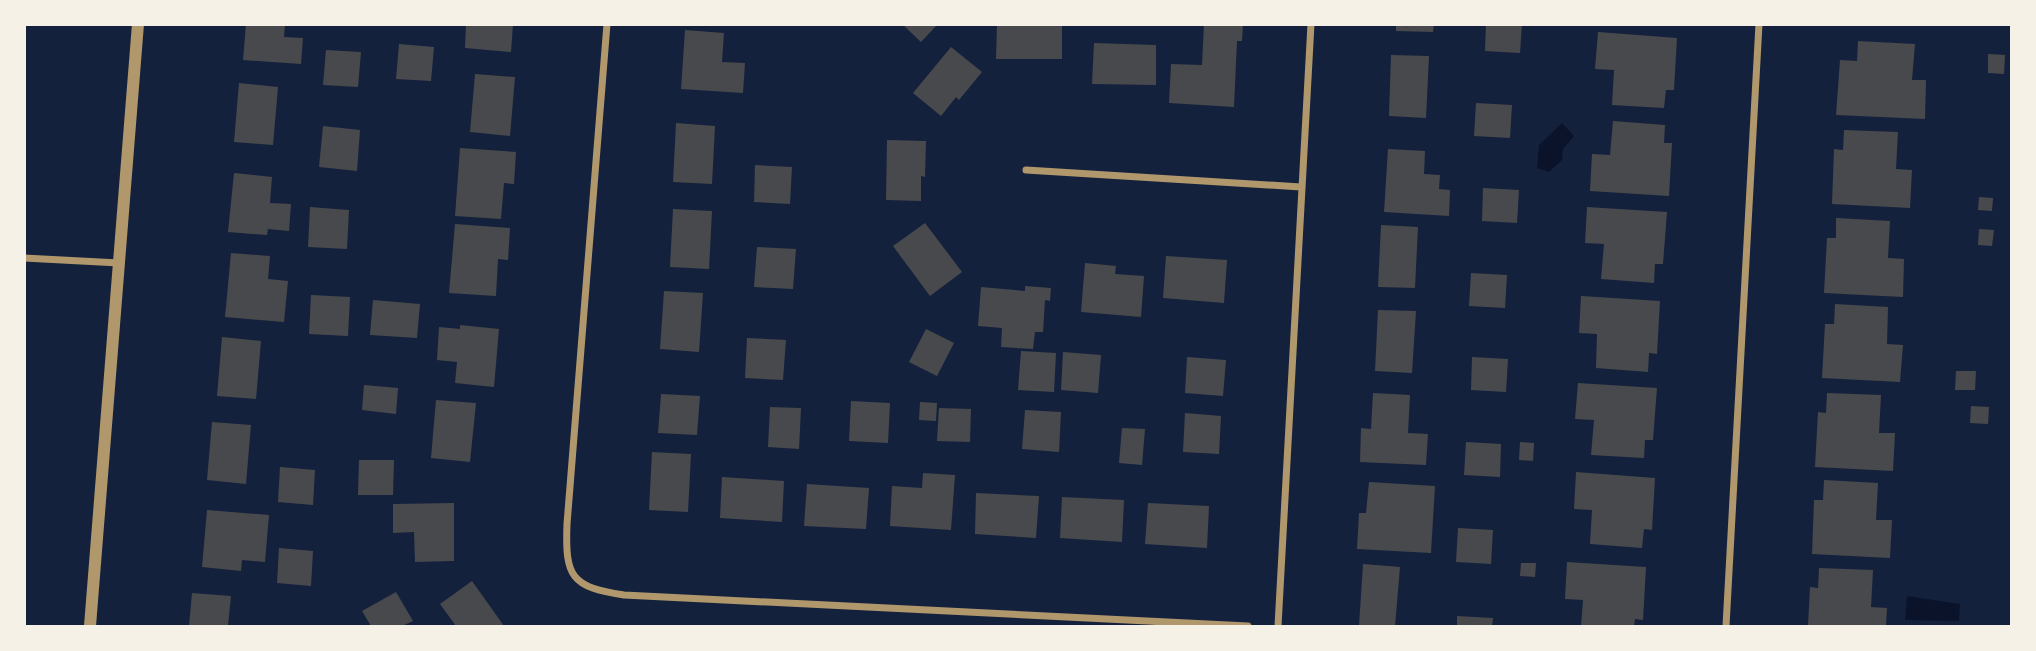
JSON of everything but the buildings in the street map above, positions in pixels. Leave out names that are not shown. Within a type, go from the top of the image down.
[{"type":"street","points":[[90,626],[138,24]]},
{"type":"street","points":[[607,24],[567,524],[566,553],[570,572],[582,584],[601,591],[624,594],[1248,626]]},
{"type":"street","points":[[1278,626],[1311,24]]},
{"type":"street","points":[[1726,626],[1759,24]]},
{"type":"street","points":[[1026,170],[1301,187]]},
{"type":"street","points":[[24,258],[119,263]]},
{"type":"water","points":[[1562,123],[1574,136],[1563,149],[1562,160],[1549,172],[1537,168],[1539,145]]},
{"type":"water","points":[[1907,596],[1960,604],[1959,621],[1905,620]]}]
